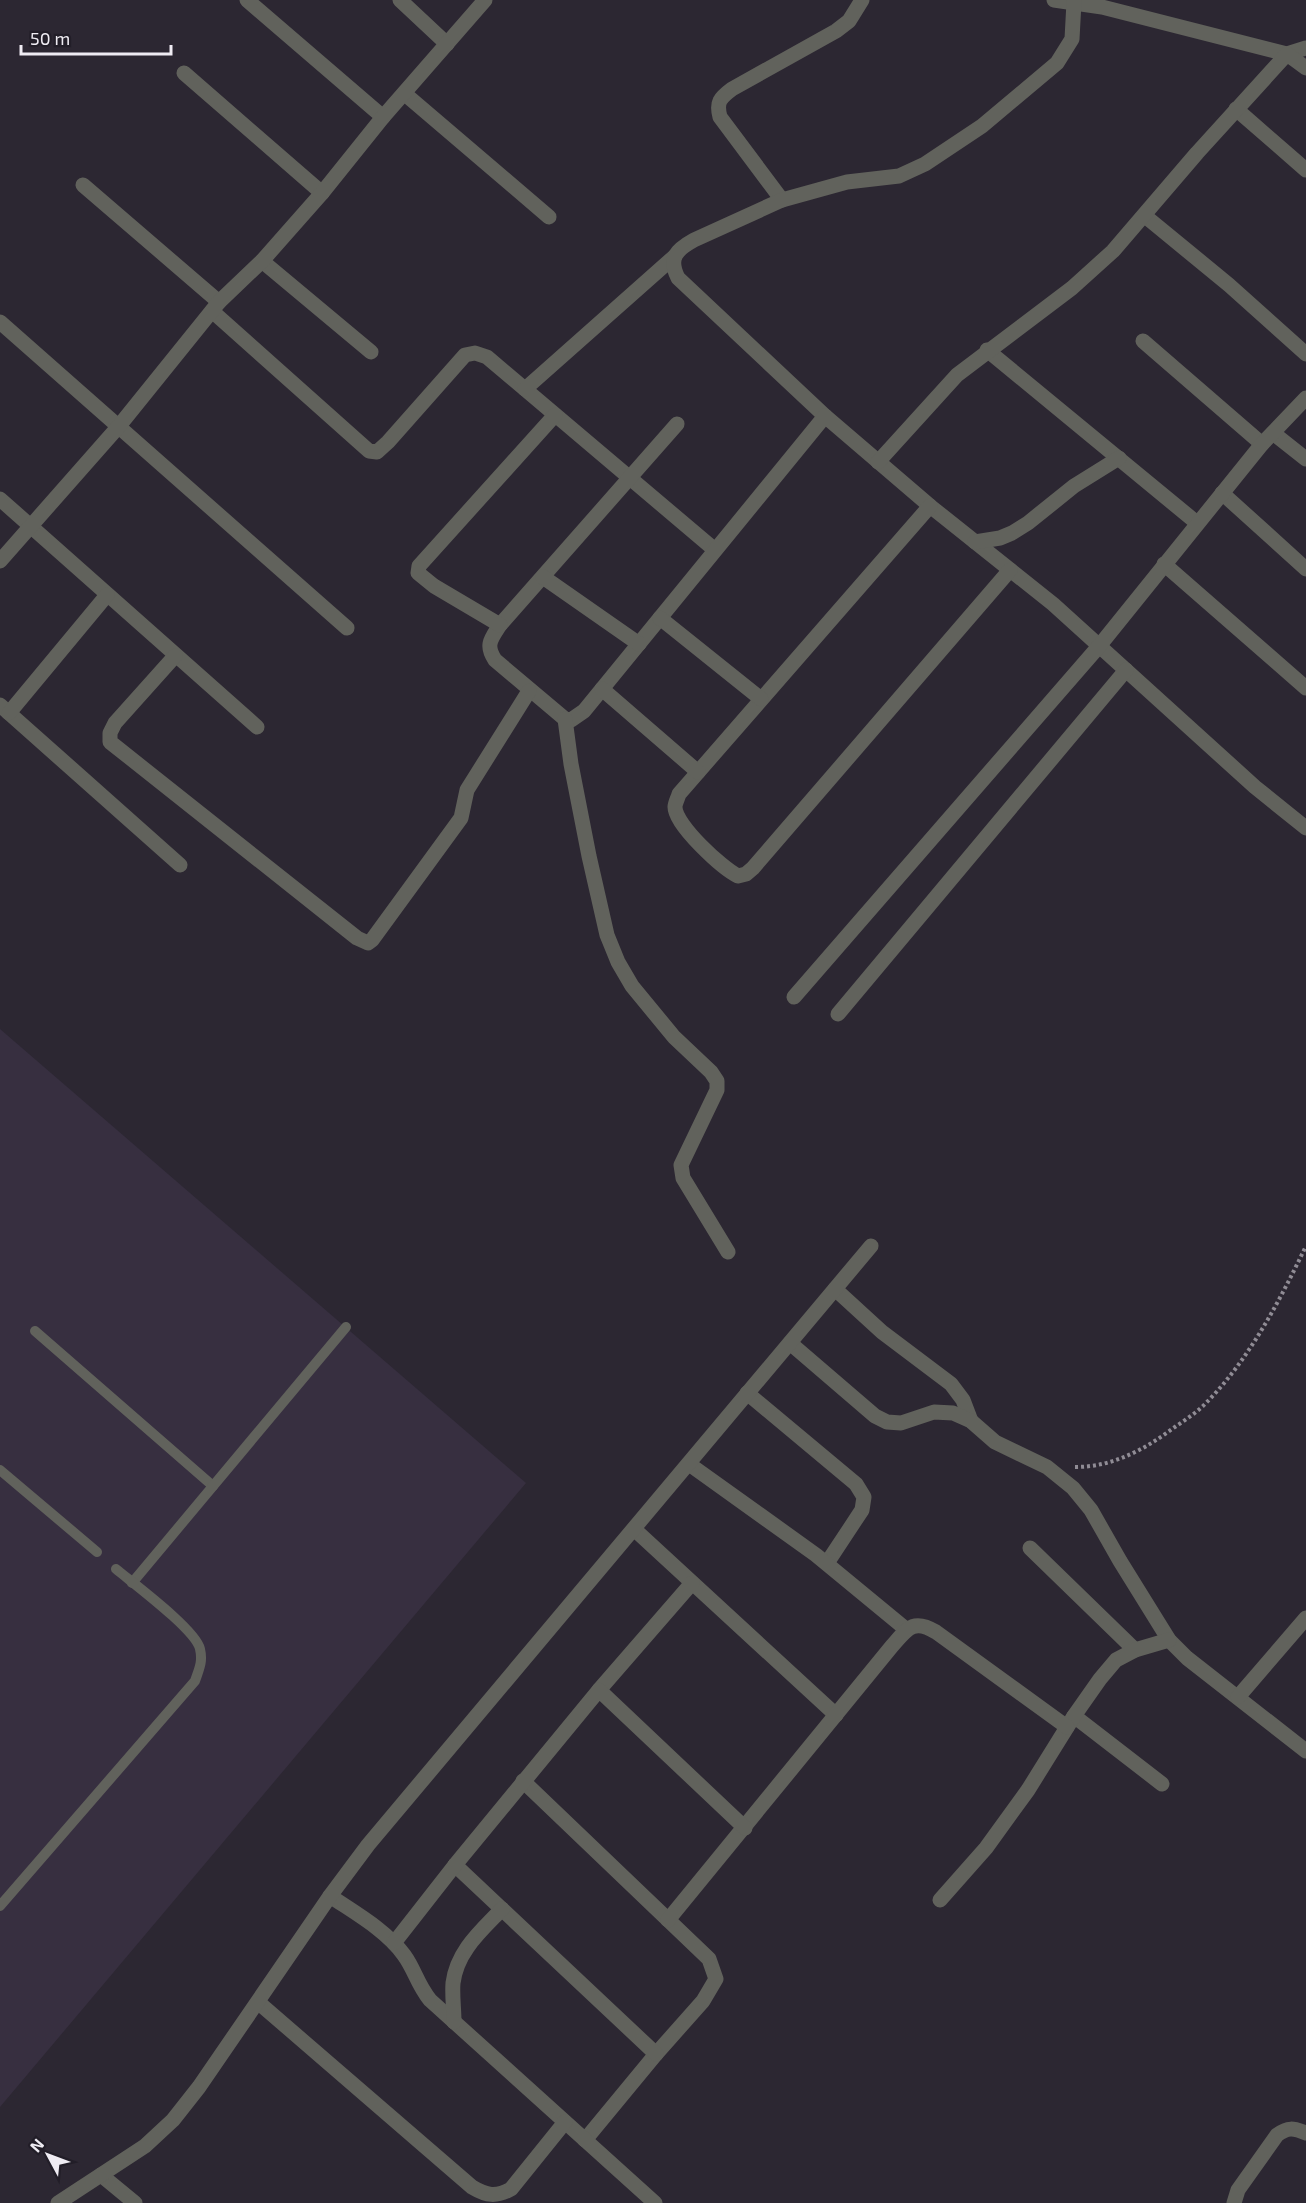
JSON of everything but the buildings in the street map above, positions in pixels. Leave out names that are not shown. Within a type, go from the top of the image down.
[{"type":"street","points":[[247,0],[383,117]]},
{"type":"street","points":[[400,0],[447,44]]},
{"type":"street","points":[[0,561],[119,426],[216,307],[262,261],[322,193],[383,117],[485,0]]},
{"type":"street","points":[[782,200],[720,117],[717,106],[721,97],[732,89],[836,31],[849,21],[862,0]]},
{"type":"street","points":[[1054,0],[1122,6],[1287,54],[1306,68]]},
{"type":"street","points":[[525,389],[685,245],[782,200],[847,182],[899,176],[925,164],[982,126],[1058,63],[1072,39],[1074,2]]},
{"type":"street","points":[[878,462],[957,375],[1093,270],[1145,216],[1236,109],[1287,54],[1306,48]]},
{"type":"street","points":[[184,73],[322,193]]},
{"type":"street","points":[[405,94],[549,217]]},
{"type":"street","points":[[1236,109],[1306,170]]},
{"type":"street","points":[[83,185],[369,451],[377,452],[388,442],[465,355],[476,353],[487,357],[716,550]]},
{"type":"street","points":[[1145,216],[1229,285],[1306,354]]},
{"type":"street","points":[[675,256],[672,267],[678,278],[825,416],[930,506],[1100,645],[1255,787],[1306,828]]},
{"type":"street","points":[[262,261],[371,352]]},
{"type":"street","points":[[0,322],[347,628]]},
{"type":"street","points":[[1143,341],[1268,438],[1306,459]]},
{"type":"street","points":[[987,350],[1197,523]]},
{"type":"street","points":[[794,997],[1100,645],[1222,493],[1268,438],[1306,398]]},
{"type":"street","points":[[500,625],[434,586],[418,573],[419,566],[555,415]]},
{"type":"street","points":[[677,424],[500,625],[490,642],[490,652],[495,660],[564,719],[572,720],[577,717],[602,689],[825,416]]},
{"type":"street","points":[[975,542],[1000,538],[1012,533],[1082,480],[1119,458]]},
{"type":"street","points":[[1222,493],[1306,569]]},
{"type":"street","points":[[0,499],[257,727]]},
{"type":"street","points":[[930,506],[679,794],[675,807],[678,819],[729,871],[738,876],[746,874],[753,868],[1010,570]]},
{"type":"street","points":[[1164,564],[1306,688]]},
{"type":"street","points":[[543,577],[639,644]]},
{"type":"street","points":[[107,596],[4,709],[180,865]]},
{"type":"street","points":[[660,618],[761,699]]},
{"type":"street","points":[[175,656],[115,723],[110,733],[110,742],[357,938],[368,943],[461,818],[467,790],[529,691]]},
{"type":"street","points":[[838,1014],[1126,670]]},
{"type":"street","points":[[602,689],[698,772]]},
{"type":"street","points":[[564,719],[588,856],[607,935],[618,962],[632,986],[674,1037],[711,1072],[717,1081],[717,1090],[681,1165],[683,1178],[729,1252]]},
{"type":"street","points":[[58,2203],[145,2146],[173,2120],[259,2003],[330,1896],[404,1800],[871,1246]]},
{"type":"street","points":[[835,1289],[882,1332],[951,1384],[963,1401],[971,1421]]},
{"type":"street","points":[[790,1343],[875,1416],[887,1422],[902,1423],[934,1412],[953,1413],[971,1421],[995,1442],[1047,1467],[1073,1488],[1091,1510],[1169,1640],[1187,1658],[1306,1751]]},
{"type":"street","points":[[747,1393],[856,1484],[864,1497],[862,1510],[827,1563]]},
{"type":"street","points":[[689,1464],[827,1563],[907,1630]]},
{"type":"street","points":[[634,1529],[836,1715]]},
{"type":"street","points":[[1030,1548],[1135,1650]]},
{"type":"street","points":[[394,1943],[523,1781],[693,1583]]},
{"type":"street","points":[[1238,1697],[1306,1618]]},
{"type":"street","points":[[669,1920],[907,1630],[917,1624],[927,1626],[1162,1784]]},
{"type":"street","points":[[940,1900],[986,1848],[1021,1799],[1070,1722],[1116,1660],[1135,1650],[1169,1640]]},
{"type":"street","points":[[599,1690],[745,1828]]},
{"type":"street","points":[[523,1781],[708,1959],[716,1979],[704,2001],[656,2054],[585,2140]]},
{"type":"street","points":[[455,1865],[656,2054]]},
{"type":"street","points":[[330,1896],[381,1931],[394,1943],[405,1956],[420,1987],[454,2022],[655,2203]]},
{"type":"street","points":[[454,2022],[453,1984],[458,1963],[469,1944],[502,1909]]},
{"type":"street","points":[[259,2003],[472,2187],[485,2195],[500,2195],[511,2188],[565,2122]]},
{"type":"street","points":[[1234,2203],[1238,2190],[1277,2135],[1285,2129],[1294,2128],[1306,2133]]},
{"type":"street","points":[[101,2175],[135,2203]]},
{"type":"lane","points":[[132,1583],[346,1327]]},
{"type":"lane","points":[[35,1331],[213,1486]]},
{"type":"lane","points":[[0,1470],[97,1552]]},
{"type":"lane","points":[[0,1906],[195,1681],[202,1663],[200,1647],[188,1630],[116,1569]]},
{"type":"path","points":[[1047,1467],[1093,1467],[1122,1459],[1154,1442],[1203,1406],[1234,1371],[1257,1338],[1306,1246]]},
{"type":"shaded area","points":[[0,1029],[526,1483],[0,2107]]}]
